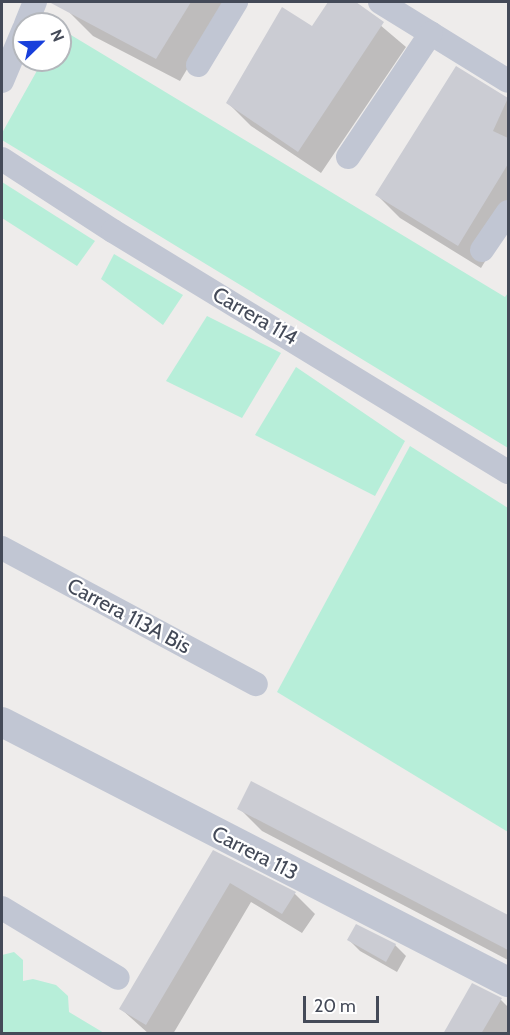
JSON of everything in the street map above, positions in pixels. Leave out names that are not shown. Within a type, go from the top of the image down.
[{"type":"street","points":[[198,65],[236,2]]},
{"type":"street","points":[[380,2],[508,81]]},
{"type":"street","points":[[348,157],[431,33]]},
{"type":"street","points":[[2,81],[12,57]]},
{"type":"street","name":"Carrera 114","points":[[2,159],[113,231],[508,472]]},
{"type":"street","points":[[482,250],[508,212]]},
{"type":"street","name":"Carrera 113A Bis","points":[[2,548],[256,684]]},
{"type":"street","name":"Carrera 113","points":[[2,722],[508,982]]},
{"type":"street","points":[[2,908],[118,978]]},
{"type":"green space","points":[[72,36],[505,297],[508,293],[508,448],[2,140],[2,133],[36,72],[72,72]]},
{"type":"green space","points":[[2,182],[95,241],[77,266],[2,218]]},
{"type":"green space","points":[[114,254],[183,295],[163,325],[101,279]]},
{"type":"green space","points":[[207,316],[281,353],[242,418],[166,381]]},
{"type":"green space","points":[[296,367],[405,441],[375,496],[255,435]]},
{"type":"green space","points":[[410,446],[508,508],[508,832],[277,692]]},
{"type":"green space","points":[[14,952],[23,960],[23,981],[33,979],[56,985],[68,996],[69,1012],[104,1033],[2,1033],[2,955]]},
{"type":"building","points":[[49,2],[191,2],[156,59],[72,14],[72,12]]},
{"type":"building","points":[[328,2],[356,2],[384,22],[298,152],[226,103],[282,7],[312,26]]},
{"type":"building","points":[[456,66],[508,98],[493,131],[508,138],[508,164],[458,246],[375,195]]},
{"type":"building","points":[[251,781],[508,915],[508,950],[237,809]]},
{"type":"building","points":[[213,850],[296,892],[282,914],[230,883],[146,1025],[119,1009]]},
{"type":"building","points":[[356,924],[396,944],[386,962],[347,940]]},
{"type":"building","points":[[472,983],[502,998],[481,1034],[443,1034]]}]
